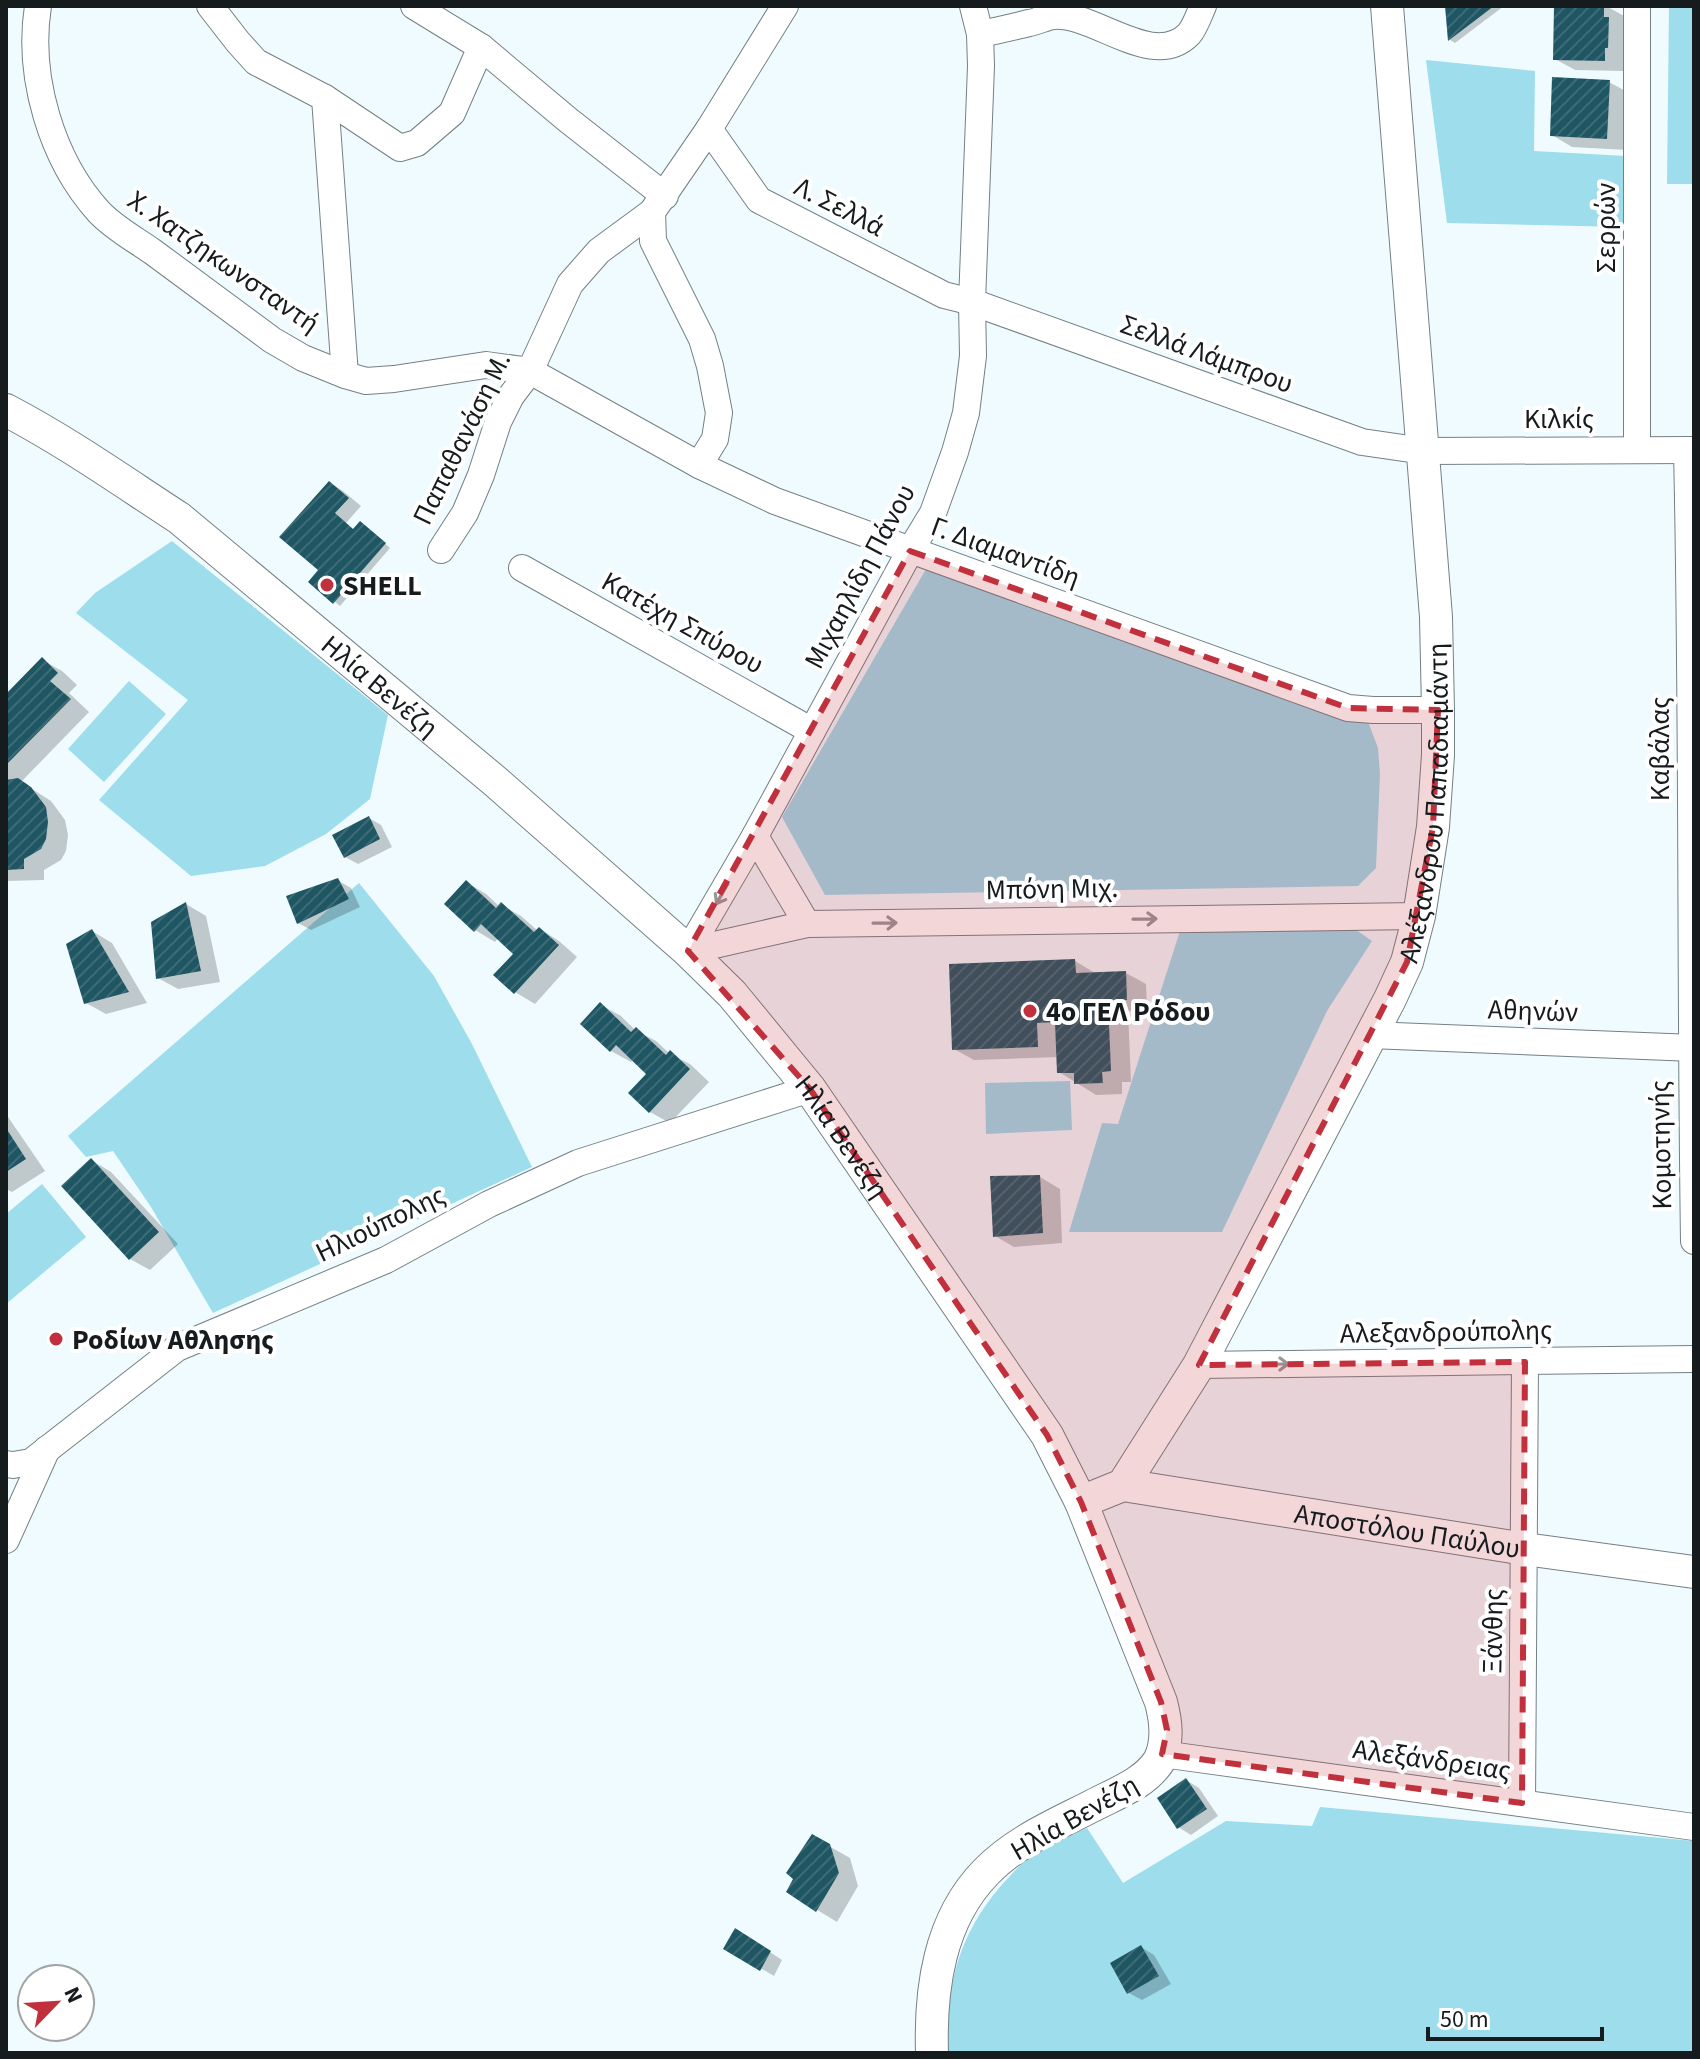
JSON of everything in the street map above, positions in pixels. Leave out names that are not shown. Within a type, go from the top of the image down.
[{"type":"street","name":"Χ. Χατζηκωνσταντή","points":[[38,6],[35,22],[36,67],[45,115],[75,182],[101,214],[272,340],[303,358],[345,375],[366,381],[486,365],[530,371]]},
{"type":"street","points":[[210,6],[256,62],[325,98],[400,148],[417,143],[452,113],[481,47]]},
{"type":"street","points":[[414,6],[481,47],[568,120],[658,204],[653,241],[702,339],[719,413],[715,439],[699,465]]},
{"type":"street","name":"Παπαθανάση Μ.","points":[[441,550],[465,513],[498,422],[511,396],[530,371],[570,284],[599,251],[658,204],[709,129],[785,6]]},
{"type":"street","name":"Μιχαηλίδη Πάνου","points":[[688,951],[933,513],[955,452],[966,413],[973,356],[972,302],[981,66],[980,34],[973,6]]},
{"type":"street","points":[[980,34],[1053,16],[1066,17],[1148,47],[1179,41],[1191,32],[1203,6]]},
{"type":"street","name":"Αλέξανδρου Παπαδιαμάντη","points":[[1123,1485],[1199,1365],[1390,999],[1407,962],[1419,916],[1433,827],[1438,755],[1436,617],[1387,6]]},
{"type":"street","name":"Σερρών","points":[[1637,6],[1637,450]]},
{"type":"street","points":[[325,98],[345,375]]},
{"type":"street","name":"Λ. Σελλά","points":[[709,129],[759,200],[944,295],[972,302]]},
{"type":"street","name":"Σελλά Λάμπρου","points":[[972,302],[1362,442],[1424,451]]},
{"type":"street","name":"Γ. Διαμαντίδη","points":[[530,371],[699,465],[775,501],[1348,708],[1438,710]]},
{"type":"street","name":"Ηλία Βενέζη","points":[[6,410],[59,439],[179,518],[496,782],[688,951],[732,994],[810,1089],[1047,1435],[1081,1502],[1161,1702],[1167,1730],[1157,1763],[1138,1782],[1034,1835],[987,1871],[974,1886],[952,1921],[944,1942],[934,1991],[932,2053]]},
{"type":"street","name":"Κιλκίς","points":[[1424,451],[1691,450]]},
{"type":"street","name":"Καβάλας","points":[[1691,450],[1692,1048]]},
{"type":"street","name":"Κατέχη Σπύρου","points":[[522,568],[812,731]]},
{"type":"street","points":[[755,836],[807,924]]},
{"type":"street","name":"Μπόνη Μιχ.","points":[[688,951],[807,924],[1419,916]]},
{"type":"street","name":"Αθηνών","points":[[1370,1035],[1692,1048]]},
{"type":"street","name":"Κομοτηνής","points":[[1692,1048],[1694,1241]]},
{"type":"street","name":"Ηλιούπολης","points":[[6,1464],[31,1462],[177,1348],[386,1260],[489,1204],[578,1163],[810,1089]]},
{"type":"street","name":"Αλεξανδρούπολης","points":[[1199,1365],[1694,1359]]},
{"type":"street","name":"Ξάνθης","points":[[1522,1803],[1525,1362]]},
{"type":"street","points":[[6,1540],[47,1449]]},
{"type":"street","points":[[1081,1502],[1123,1485]]},
{"type":"street","name":"Αποστόλου Παύλου","points":[[1123,1485],[1525,1549],[1694,1572]]},
{"type":"street","name":"Αλεξάνδρειας","points":[[1162,1754],[1694,1827]]},
{"type":"highlighted area","points":[[910,551],[1348,708],[1438,710],[1433,827],[1407,962],[1199,1365],[1525,1362],[1522,1803],[1162,1754],[1167,1730],[1161,1702],[1081,1502],[1047,1435],[810,1089],[688,951]]},
{"type":"shaded area","points":[[1669,6],[1694,6],[1694,184],[1667,184]]},
{"type":"shaded area","points":[[1426,60],[1535,71],[1534,151],[1626,156],[1625,227],[1447,223]]},
{"type":"shaded area","points":[[172,541],[388,715],[370,799],[326,834],[265,866],[191,876],[99,800],[188,700],[76,613],[95,593]]},
{"type":"shaded area","points":[[929,564],[1367,719],[1378,748],[1380,774],[1376,868],[1358,886],[825,895],[782,817]]},
{"type":"shaded area","points":[[129,681],[166,714],[104,782],[68,749]]},
{"type":"shaded area","points":[[359,883],[434,976],[472,1044],[532,1167],[213,1313],[151,1207],[113,1151],[86,1157],[68,1136]]},
{"type":"shaded area","points":[[1342,920],[1372,941],[1327,1011],[1222,1232],[1069,1232],[1102,1123],[1118,1124],[1181,928]]},
{"type":"shaded area","points":[[1070,1081],[1072,1130],[986,1134],[985,1083]]},
{"type":"shaded area","points":[[42,1184],[86,1237],[6,1304],[6,1214]]},
{"type":"shaded area","points":[[1320,1807],[1694,1841],[1694,2053],[948,2053],[949,2003],[967,1937],[992,1897],[1036,1852],[1087,1828],[1123,1883],[1226,1821],[1312,1826]]},
{"type":"building","points":[[1445,6],[1494,6],[1448,41]]},
{"type":"building","points":[[1554,6],[1604,6],[1604,17],[1609,17],[1605,61],[1553,60]]},
{"type":"building","points":[[1552,77],[1610,80],[1607,139],[1550,136]]},
{"type":"building","points":[[329,481],[349,498],[335,513],[353,529],[360,521],[386,543],[333,604],[308,582],[318,570],[279,537]]},
{"type":"building","points":[[42,657],[58,673],[50,681],[71,699],[6,765],[6,694]]},
{"type":"building","points":[[18,778],[31,787],[46,807],[46,839],[41,849],[24,859],[24,869],[6,870],[6,780]]},
{"type":"building","points":[[369,816],[380,839],[344,858],[332,835]]},
{"type":"building","points":[[338,878],[349,899],[297,924],[286,896]]},
{"type":"building","points":[[466,880],[496,908],[501,902],[534,932],[539,927],[559,945],[514,994],[493,975],[513,954],[481,924],[474,932],[444,904]]},
{"type":"building","points":[[186,902],[201,971],[156,979],[151,922]]},
{"type":"building","points":[[92,929],[129,992],[84,1004],[66,944]]},
{"type":"building","name":"4ο ΓΕΛ Ρόδου","points":[[1075,959],[1076,973],[1126,971],[1127,1000],[1108,1001],[1111,1071],[1102,1072],[1103,1083],[1074,1084],[1074,1073],[1057,1073],[1055,1022],[1037,1023],[1038,1047],[952,1050],[949,964]]},
{"type":"building","points":[[600,1002],[631,1032],[636,1027],[666,1055],[670,1050],[690,1069],[649,1113],[628,1093],[646,1074],[616,1045],[610,1052],[580,1024]]},
{"type":"building","points":[[6,1128],[26,1159],[6,1172]]},
{"type":"building","points":[[91,1158],[159,1232],[129,1260],[61,1186]]},
{"type":"building","points":[[1040,1175],[1043,1233],[993,1237],[990,1176]]},
{"type":"building","points":[[1186,1778],[1207,1809],[1177,1829],[1157,1798]]},
{"type":"building","points":[[812,1834],[830,1844],[839,1873],[816,1912],[786,1892],[793,1879],[786,1873]]},
{"type":"building","points":[[735,1928],[771,1951],[760,1971],[723,1949]]},
{"type":"building","points":[[1141,1945],[1159,1976],[1127,1994],[1110,1963]]},
{"type":"place","name":"SHELL","points":[[327,585]]},
{"type":"place","name":"4ο ΓΕΛ Ρόδου","points":[[1030,1011]]},
{"type":"place","name":"Ροδίων Αθλησης","points":[[56,1339]]}]
